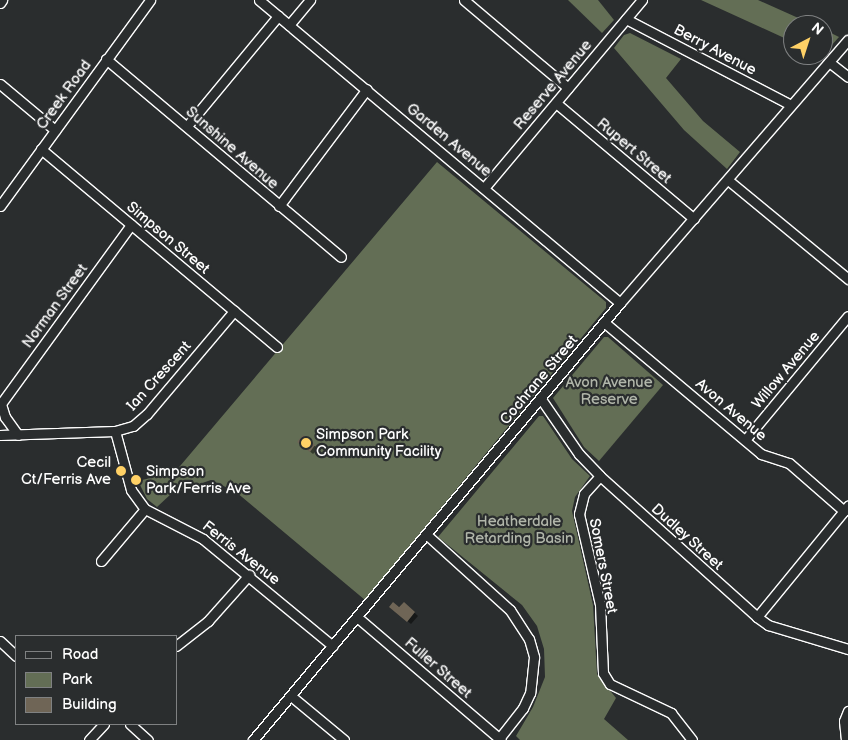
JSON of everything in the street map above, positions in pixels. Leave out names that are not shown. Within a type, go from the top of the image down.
[{"type":"street","name":"Creek Road","points":[[0,206],[150,0]]},
{"type":"street","name":"Garden Avenue","points":[[259,0],[620,303]]},
{"type":"street","points":[[289,25],[310,0]]},
{"type":"street","points":[[464,0],[568,88]]},
{"type":"street","name":"Reserve Avenue","points":[[484,188],[642,0]]},
{"type":"street","points":[[187,126],[278,16]]},
{"type":"street","name":"Berry Avenue","points":[[626,19],[791,105]]},
{"type":"street","name":"Cochrane Street","points":[[833,57],[848,40]]},
{"type":"street","name":"Sunshine Avenue","points":[[106,59],[341,257]]},
{"type":"street","name":"Cochrane Street","points":[[253,740],[620,303],[826,65]]},
{"type":"street","points":[[833,65],[848,77]]},
{"type":"street","points":[[0,84],[55,130]]},
{"type":"street","points":[[279,206],[367,89]]},
{"type":"street","name":"Rupert Street","points":[[556,103],[694,219]]},
{"type":"street","name":"Simpson Street","points":[[41,149],[276,347]]},
{"type":"street","points":[[728,180],[848,279]]},
{"type":"street","name":"Norman Street","points":[[18,436],[5,417],[0,404],[131,225]]},
{"type":"street","name":"Ian Crescent","points":[[0,435],[18,436],[115,431],[133,426],[147,414],[234,311]]},
{"type":"street","name":"Willow Avenue","points":[[745,440],[848,316]]},
{"type":"street","name":"Avon Avenue","points":[[605,323],[761,454],[789,463],[846,508]]},
{"type":"street","name":"Dudley Street","points":[[541,398],[579,454],[600,476],[756,617],[768,625],[848,649]]},
{"type":"street","name":"Ferris Avenue","points":[[115,431],[131,490],[145,510],[203,538],[333,646]]},
{"type":"street","name":"Somers Street","points":[[600,476],[584,494],[578,514],[600,604],[603,673],[610,684],[671,712],[692,740]]},
{"type":"street","points":[[756,617],[846,508]]},
{"type":"street","points":[[102,561],[145,510]]},
{"type":"street","points":[[427,535],[510,610],[529,639],[534,658],[530,693],[523,708],[499,739]]},
{"type":"street","points":[[178,644],[208,621],[249,576]]},
{"type":"street","name":"Fuller Street","points":[[357,617],[499,739]]},
{"type":"street","points":[[0,641],[15,655]]},
{"type":"street","points":[[291,696],[344,740]]},
{"type":"street","points":[[846,740],[844,721],[848,711]]},
{"type":"street","points":[[89,740],[103,725]]},
{"type":"street","points":[[131,725],[148,740]]},
{"type":"green space","points":[[568,0],[598,0],[614,20],[602,33]]},
{"type":"green space","points":[[701,0],[758,0],[792,15],[783,15],[783,37]]},
{"type":"green space","points":[[630,33],[681,59],[666,78],[703,121],[740,152],[727,169],[684,130],[614,48],[624,35]]},
{"type":"green space","points":[[833,34],[839,37],[833,44]]},
{"type":"green space","points":[[437,162],[606,302],[606,308],[365,600],[236,492],[211,480],[171,494],[157,507],[147,499],[138,481],[175,472]]},
{"type":"green space","name":"Avon Avenue Reserve","points":[[604,337],[608,337],[663,385],[599,461],[584,447],[553,398]]},
{"type":"green space","name":"Heatherdale Retarding Basin","points":[[539,416],[543,416],[572,459],[590,476],[575,497],[572,511],[593,605],[597,674],[616,698],[604,719],[628,740],[520,740],[516,736],[533,707],[545,677],[544,649],[537,626],[522,605],[438,537]]},
{"type":"building","name":"Simpson Park Community Facility","points":[[303,435],[315,445],[310,452],[297,442]]},
{"type":"building","points":[[393,602],[399,607],[404,602],[415,612],[407,622],[389,607]]},
{"type":"place","name":"Simpson Park Community Facility","points":[[306,443]]},
{"type":"place","name":"Cecil Ct/Ferris Ave","points":[[121,471]]},
{"type":"place","name":"Simpson Park/Ferris Ave","points":[[136,480]]}]
